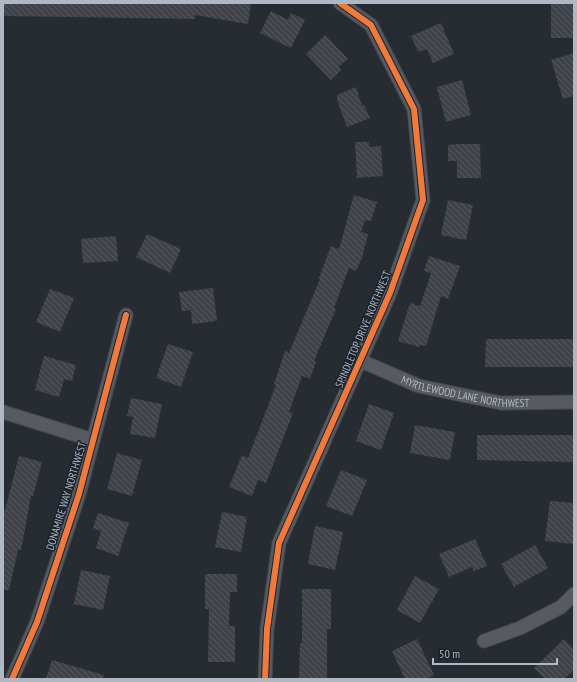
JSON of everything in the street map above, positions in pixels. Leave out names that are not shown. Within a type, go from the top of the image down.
[{"type":"street","name":"SPINDLETOP DRIVE NORTHWEST","points":[[265,679],[267,629],[279,544],[390,293],[423,200],[414,109],[371,25],[340,3]]},
{"type":"street","name":"DONAMIRE WAY NORTHWEST","points":[[12,679],[37,622],[79,494],[126,315]]},
{"type":"street","name":"MYRTLEWOOD LANE NORTHWEST","points":[[361,361],[419,386],[501,403],[574,402]]},
{"type":"street","points":[[3,412],[93,440]]},
{"type":"street","points":[[484,641],[520,628],[561,607],[574,594]]},
{"type":"building","points":[[3,3],[251,3],[248,24],[195,15],[195,19],[3,16]]},
{"type":"building","points":[[551,3],[574,3],[574,38],[551,38]]},
{"type":"building","points":[[271,11],[288,20],[291,13],[305,20],[291,48],[260,33]]},
{"type":"building","points":[[441,23],[454,54],[433,63],[427,49],[418,52],[411,36]]},
{"type":"building","points":[[325,35],[348,59],[339,66],[341,70],[331,80],[306,54]]},
{"type":"building","points":[[574,53],[574,96],[563,99],[551,60]]},
{"type":"building","points":[[462,80],[471,115],[446,122],[437,87]]},
{"type":"building","points":[[356,87],[362,106],[364,105],[370,118],[347,127],[337,100],[337,95]]},
{"type":"building","points":[[355,142],[369,142],[369,147],[381,146],[383,176],[357,178]]},
{"type":"building","points":[[480,144],[481,178],[457,178],[457,161],[448,161],[448,145]]},
{"type":"building","points":[[354,195],[377,202],[371,221],[365,220],[361,232],[368,234],[362,258],[356,271],[349,268],[334,308],[336,309],[314,361],[316,362],[310,379],[302,376],[289,412],[293,413],[266,483],[258,480],[252,496],[229,487],[242,455],[248,458],[276,385],[274,384],[285,351],[289,353],[320,279],[319,278],[331,246],[339,249]]},
{"type":"building","points":[[448,200],[473,205],[466,240],[441,235]]},
{"type":"building","points":[[147,234],[181,249],[170,273],[136,257]]},
{"type":"building","points":[[116,236],[118,261],[83,263],[81,239]]},
{"type":"building","points":[[429,256],[460,266],[448,299],[441,296],[426,346],[420,345],[419,347],[398,341],[410,303],[420,306],[431,273],[424,271]]},
{"type":"building","points":[[213,288],[217,321],[192,324],[191,310],[182,311],[179,292]]},
{"type":"building","points":[[50,289],[74,298],[60,332],[36,322]]},
{"type":"building","points":[[486,339],[574,339],[574,367],[485,367]]},
{"type":"building","points":[[168,344],[193,352],[181,387],[156,378]]},
{"type":"building","points":[[44,356],[76,365],[72,381],[64,379],[59,397],[35,390]]},
{"type":"building","points":[[131,398],[162,404],[155,438],[130,434],[133,417],[127,416]]},
{"type":"building","points":[[369,404],[394,413],[381,450],[356,441]]},
{"type":"building","points":[[415,425],[455,432],[450,460],[410,453]]},
{"type":"building","points":[[477,435],[574,435],[574,462],[477,460]]},
{"type":"building","points":[[117,453],[142,460],[132,496],[107,489]]},
{"type":"building","points":[[19,456],[42,462],[33,496],[31,496],[21,550],[18,550],[9,590],[3,590],[3,510],[5,510]]},
{"type":"building","points":[[341,470],[367,480],[352,516],[326,506]]},
{"type":"building","points":[[550,501],[574,503],[574,544],[545,541]]},
{"type":"building","points":[[222,512],[247,517],[241,552],[215,547]]},
{"type":"building","points":[[98,513],[129,523],[118,556],[96,548],[101,531],[93,528]]},
{"type":"building","points":[[315,526],[343,532],[335,570],[308,564]]},
{"type":"building","points":[[475,539],[487,566],[474,571],[472,567],[449,577],[439,554]]},
{"type":"building","points":[[535,545],[548,568],[514,587],[501,564]]},
{"type":"building","points":[[81,570],[110,576],[103,610],[74,604]]},
{"type":"building","points":[[205,574],[237,574],[237,592],[230,592],[229,626],[235,626],[235,662],[208,662],[209,609],[205,609]]},
{"type":"building","points":[[415,576],[439,589],[420,623],[397,610]]},
{"type":"building","points":[[302,589],[331,589],[331,629],[327,629],[327,679],[299,679],[300,643],[302,643]]},
{"type":"building","points":[[417,639],[434,675],[426,679],[405,679],[392,651]]},
{"type":"building","points":[[564,639],[574,650],[574,670],[564,679],[545,679],[534,668]]},
{"type":"building","points":[[52,660],[104,675],[103,679],[46,679]]},
{"type":"cycle path","points":[[265,679],[267,629],[279,543],[390,293],[423,200],[414,109],[371,25],[340,3]]},
{"type":"cycle path","points":[[12,679],[37,622],[79,494],[126,315]]}]
